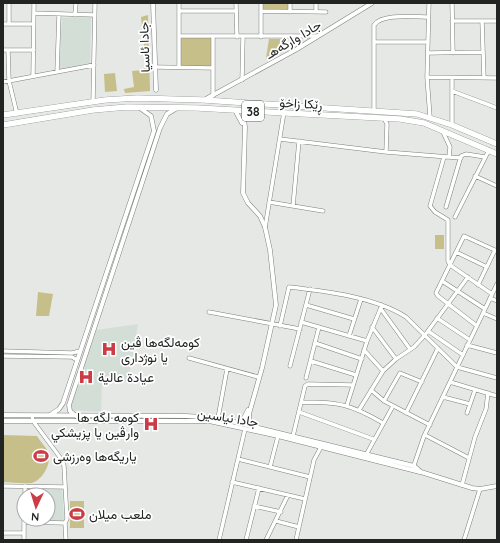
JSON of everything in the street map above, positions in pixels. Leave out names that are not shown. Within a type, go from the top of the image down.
[{"type":"highway","name":"ڕێکا زاخۆ","points":[[3,115],[93,102],[145,98],[394,111],[430,117],[497,144]]},
{"type":"highway","name":"ڕێکا زاخۆ","points":[[3,125],[93,110],[136,107],[180,107],[284,112],[384,118],[424,123],[497,154]]},
{"type":"highway","points":[[305,107],[308,111],[305,114]]},
{"type":"highway","points":[[317,107],[314,110],[317,115]]},
{"type":"street","points":[[9,3],[9,24]]},
{"type":"street","points":[[33,76],[34,3]]},
{"type":"street","points":[[75,15],[76,3]]},
{"type":"street","points":[[93,102],[95,3]]},
{"type":"street","name":"جادا ئاسيا","points":[[153,3],[156,90]]},
{"type":"street","points":[[179,3],[179,67]]},
{"type":"street","points":[[236,3],[237,37]]},
{"type":"street","points":[[261,3],[261,37]]},
{"type":"street","points":[[290,3],[290,12]]},
{"type":"street","points":[[316,3],[316,12]]},
{"type":"street","name":"جادا وارگه‌هـ","points":[[204,100],[223,91],[372,3]]},
{"type":"street","points":[[429,3],[427,77],[430,117]]},
{"type":"street","points":[[452,3],[453,52]]},
{"type":"street","points":[[179,11],[236,12]]},
{"type":"street","points":[[261,11],[326,12]]},
{"type":"street","points":[[34,13],[94,15]]},
{"type":"street","points":[[57,72],[59,15]]},
{"type":"street","points":[[374,111],[374,25],[379,19],[428,17]]},
{"type":"street","points":[[452,22],[497,22]]},
{"type":"street","points":[[482,22],[484,78]]},
{"type":"street","points":[[3,24],[34,24]]},
{"type":"street","points":[[179,36],[318,36]]},
{"type":"street","points":[[213,37],[213,96]]},
{"type":"street","points":[[242,80],[243,37]]},
{"type":"street","points":[[374,42],[428,42]]},
{"type":"street","points":[[3,50],[34,50]]},
{"type":"street","points":[[8,50],[9,81],[17,114]]},
{"type":"street","points":[[428,53],[483,52]]},
{"type":"street","points":[[3,82],[94,65]]},
{"type":"street","points":[[155,66],[213,68]]},
{"type":"street","points":[[427,77],[497,78]]},
{"type":"street","points":[[452,78],[452,125]]},
{"type":"street","points":[[145,98],[153,95],[156,90],[165,99]]},
{"type":"street","points":[[452,90],[497,108]]},
{"type":"street","points":[[223,91],[222,97],[226,102]]},
{"type":"street","points":[[47,416],[55,412],[62,405],[80,351],[88,335],[108,284],[134,206],[150,150],[154,125],[151,116],[145,110],[136,107]]},
{"type":"street","points":[[76,416],[68,407],[103,282],[129,203],[163,121],[167,114],[180,107]]},
{"type":"street","points":[[235,110],[240,116],[243,129],[240,194],[260,222],[266,241],[274,306],[271,325],[247,418]]},
{"type":"street","points":[[240,116],[241,114],[245,115],[250,111]]},
{"type":"street","points":[[265,228],[284,112]]},
{"type":"street","points":[[240,422],[247,418],[276,305],[270,250],[265,228],[260,216],[248,203],[243,193],[245,115]]},
{"type":"street","points":[[384,118],[387,124],[386,152]]},
{"type":"street","points":[[387,124],[392,119]]},
{"type":"street","points":[[442,131],[449,143],[449,157]]},
{"type":"street","points":[[280,139],[386,152],[461,158]]},
{"type":"street","points":[[293,206],[299,141]]},
{"type":"street","points":[[455,217],[488,150]]},
{"type":"street","points":[[446,207],[461,158],[464,154],[485,157]]},
{"type":"street","points":[[444,157],[430,206],[435,212],[448,220],[447,250],[450,265],[468,277],[497,301]]},
{"type":"street","points":[[475,176],[497,186]]},
{"type":"street","points":[[269,202],[323,211]]},
{"type":"street","points":[[129,203],[134,206]]},
{"type":"street","points":[[477,326],[437,295],[442,281],[465,236],[496,251],[478,285]]},
{"type":"street","points":[[456,252],[487,267]]},
{"type":"street","points":[[112,255],[117,257]]},
{"type":"street","points":[[359,410],[383,371],[410,349],[426,333],[468,277]]},
{"type":"street","points":[[442,281],[485,309]]},
{"type":"street","points":[[103,282],[108,284]]},
{"type":"street","points":[[413,469],[425,435],[467,344],[497,284]]},
{"type":"street","points":[[280,326],[289,287],[310,289],[361,299],[406,317],[426,333],[463,355]]},
{"type":"street","points":[[290,366],[310,289]]},
{"type":"street","points":[[349,336],[361,299]]},
{"type":"street","points":[[306,305],[354,320]]},
{"type":"street","points":[[347,405],[367,341],[381,307]]},
{"type":"street","points":[[381,307],[410,349]]},
{"type":"street","points":[[209,312],[271,325],[300,329]]},
{"type":"street","points":[[483,313],[497,319]]},
{"type":"street","points":[[437,318],[470,340]]},
{"type":"street","points":[[301,322],[367,341]]},
{"type":"street","points":[[306,378],[319,327]]},
{"type":"street","points":[[372,328],[396,359]]},
{"type":"street","points":[[426,333],[438,348],[457,367],[497,378]]},
{"type":"street","points":[[315,343],[362,358]]},
{"type":"street","points":[[467,344],[497,353]]},
{"type":"street","points":[[406,413],[438,348]]},
{"type":"street","points":[[364,350],[383,371]]},
{"type":"street","points":[[3,351],[72,355],[77,360]]},
{"type":"street","points":[[3,356],[72,355],[80,351]]},
{"type":"street","points":[[189,358],[258,377]]},
{"type":"street","points":[[311,361],[356,375]]},
{"type":"street","points":[[218,418],[227,369]]},
{"type":"street","points":[[384,401],[398,374],[404,373],[422,382]]},
{"type":"street","points":[[450,382],[497,396]]},
{"type":"street","points":[[293,436],[305,386],[308,384],[353,385]]},
{"type":"street","points":[[371,390],[384,401],[430,425]]},
{"type":"street","points":[[467,413],[475,390]]},
{"type":"street","points":[[462,485],[469,458],[486,409],[488,393]]},
{"type":"street","points":[[443,397],[470,404]]},
{"type":"street","points":[[301,402],[325,402],[347,405],[382,423]]},
{"type":"street","points":[[62,405],[64,408],[68,407]]},
{"type":"street","points":[[366,455],[373,439],[393,406]]},
{"type":"street","points":[[299,412],[373,439]]},
{"type":"street","name":"جادا نیاسین","points":[[3,415],[186,416],[218,418],[253,425],[321,447],[413,469]]},
{"type":"street","points":[[32,416],[33,421],[62,460],[64,466],[67,519],[65,524],[66,540]]},
{"type":"street","points":[[247,418],[253,425]]},
{"type":"street","name":"جادا نیاسین","points":[[3,421],[209,421],[278,436],[293,436],[366,455],[462,485],[480,489]]},
{"type":"street","points":[[218,540],[245,429]]},
{"type":"street","points":[[425,435],[469,458]]},
{"type":"street","points":[[270,467],[278,436]]},
{"type":"street","points":[[296,540],[314,460],[321,447]]},
{"type":"street","points":[[238,459],[310,477]]},
{"type":"street","points":[[232,482],[305,499]]},
{"type":"street","points":[[3,486],[65,486]]},
{"type":"street","points":[[464,540],[480,489],[497,486]]},
{"type":"street","points":[[246,540],[259,488]]},
{"type":"street","points":[[266,540],[288,495]]},
{"type":"street","points":[[254,506],[281,512]]},
{"type":"street","points":[[276,521],[299,527]]},
{"type":"street","points":[[56,523],[65,524]]},
{"type":"street","points":[[24,527],[24,540]]},
{"type":"street","points":[[3,533],[24,533]]},
{"type":"shaded area","points":[[261,3],[290,3],[290,12],[261,11]]},
{"type":"shaded area","points":[[148,15],[150,91],[125,93],[124,89],[134,87],[132,71],[143,70],[146,66],[141,17]]},
{"type":"shaded area","points":[[91,17],[90,64],[59,70],[62,18]]},
{"type":"shaded area","points":[[179,36],[213,37],[213,68],[179,67]]},
{"type":"shaded area","points":[[269,39],[280,39],[280,46],[287,46],[288,49],[268,60],[266,58]]},
{"type":"shaded area","points":[[115,73],[117,91],[105,92],[104,74]]},
{"type":"shaded area","points":[[435,235],[444,235],[444,249],[435,249]]},
{"type":"shaded area","points":[[38,292],[53,294],[49,316],[36,316]]},
{"type":"shaded area","points":[[138,324],[128,382],[102,381],[101,412],[72,410],[72,402],[96,330]]},
{"type":"shaded area","points":[[3,435],[37,436],[47,450],[49,456],[48,466],[40,478],[32,483],[3,482]]},
{"type":"shaded area","points":[[56,488],[62,488],[64,521],[56,521]]},
{"type":"shaded area","name":"ملعب ميلان","points":[[70,501],[84,501],[84,528],[70,528]]},
{"type":"place","name":"کومەلگەها ڤین یا نوژداری","points":[[109,349]]},
{"type":"place","name":"عيادة عالية","points":[[86,377]]},
{"type":"place","name":"كومه لگه ها وارڤين يا پزيشكي","points":[[151,424]]},
{"type":"place","name":"ياريگەها وەرزشی","points":[[41,456]]},
{"type":"place","name":"ملعب ميلان","points":[[77,514]]}]
